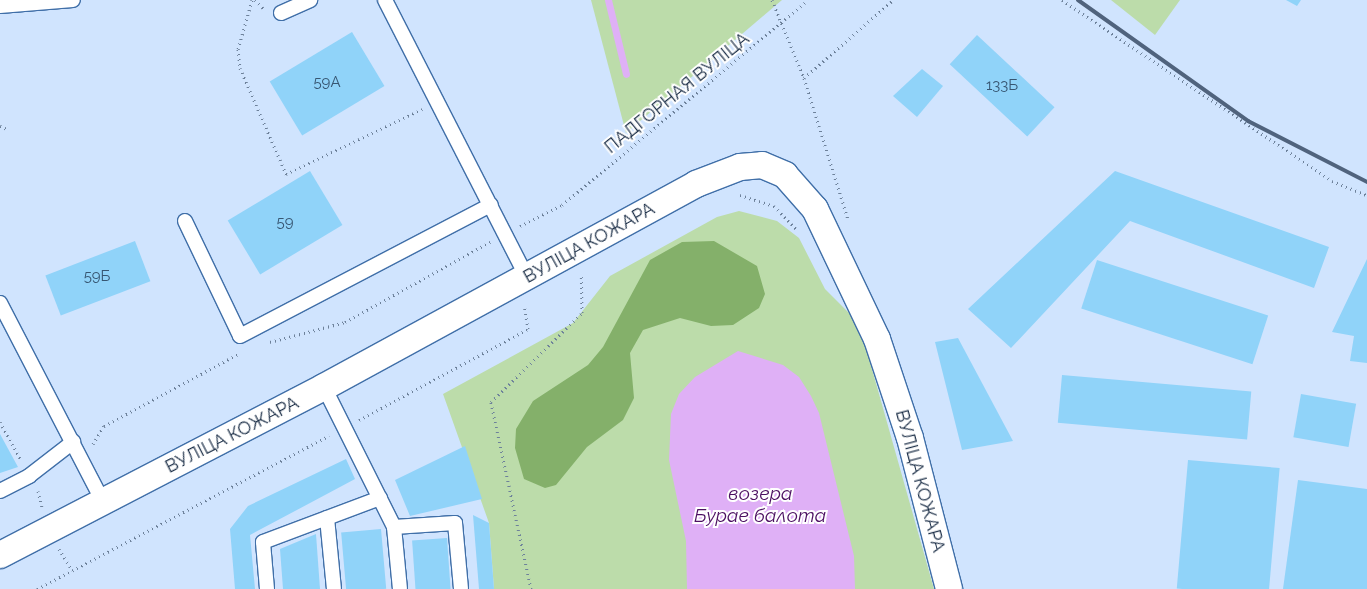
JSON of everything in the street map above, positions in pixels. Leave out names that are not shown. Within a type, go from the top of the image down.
[{"type":"street","name":"ВУЛІЦА КОЖАРА","points":[[0,555],[324,387],[529,288],[579,268],[716,175],[762,165],[785,175],[815,209],[877,339],[910,438],[949,589]]},
{"type":"lane","points":[[0,6],[73,0]]},
{"type":"lane","points":[[281,13],[310,0]]},
{"type":"lane","points":[[386,0],[506,233],[529,288]]},
{"type":"lane","points":[[185,222],[240,336],[491,205]]},
{"type":"lane","points":[[0,303],[103,502]]},
{"type":"lane","points":[[324,387],[394,527],[400,589]]},
{"type":"lane","points":[[0,491],[29,476],[73,442]]},
{"type":"lane","points":[[267,589],[263,542],[380,498]]},
{"type":"lane","points":[[327,518],[334,589]]},
{"type":"lane","points":[[394,527],[455,523],[461,589]]},
{"type":"path","points":[[252,0],[238,49],[240,68],[286,174],[438,101]]},
{"type":"path","points":[[772,0],[782,26]]},
{"type":"path","name":"ПАДГОРНАЯ ВУЛІЦА","points":[[260,344],[345,322],[562,204],[782,26],[808,0]]},
{"type":"path","points":[[804,78],[893,0]]},
{"type":"path","points":[[1062,0],[1332,181],[1367,195]]},
{"type":"path","points":[[0,126],[7,129]]},
{"type":"path","points":[[734,197],[743,194],[774,206],[803,239]]},
{"type":"path","points":[[531,589],[490,402],[582,313],[579,268]]},
{"type":"path","points":[[37,589],[345,428],[528,329],[524,304],[529,288]]},
{"type":"path","points":[[83,462],[104,426],[242,352]]},
{"type":"path","points":[[0,422],[38,490],[48,530],[72,570]]},
{"type":"path","points":[[30,494],[46,485]]},
{"type":"green space","points":[[591,0],[782,0],[626,133]]},
{"type":"green space","points":[[1111,0],[1180,0],[1155,35]]},
{"type":"green space","points":[[739,211],[777,221],[799,238],[825,289],[859,323],[934,589],[494,589],[489,523],[443,394],[573,323],[610,276],[717,217]]},
{"type":"green space","points":[[714,241],[757,266],[765,294],[759,308],[733,325],[711,326],[680,318],[643,330],[630,353],[634,398],[623,420],[587,447],[556,485],[545,488],[524,479],[515,448],[516,429],[533,401],[588,365],[603,347],[650,260],[682,242]]},
{"type":"water","name":"возера Бурае балота","points":[[738,351],[783,365],[799,377],[811,396],[819,413],[854,556],[855,589],[687,589],[686,541],[669,460],[671,414],[679,394],[695,377]]},
{"type":"building","points":[[1286,0],[1301,0],[1297,6]]},
{"type":"building","points":[[352,32],[384,86],[302,135],[270,81]]},
{"type":"building","points":[[977,35],[1055,107],[1027,137],[950,64]]},
{"type":"building","points":[[922,69],[943,86],[917,117],[893,96]]},
{"type":"building","points":[[310,171],[342,225],[260,274],[228,220]]},
{"type":"building","points":[[1115,171],[1329,247],[1314,288],[1130,221],[1011,348],[968,309]]},
{"type":"building","points":[[135,241],[150,281],[61,316],[45,275]]},
{"type":"building","points":[[1367,259],[1367,363],[1350,361],[1354,336],[1332,332]]},
{"type":"building","points":[[1097,260],[1268,316],[1252,364],[1081,309]]},
{"type":"building","points":[[958,338],[1013,441],[962,450],[935,342]]},
{"type":"building","points":[[1062,375],[1251,392],[1247,439],[1058,423]]},
{"type":"building","points":[[1301,394],[1356,404],[1349,447],[1293,437]]},
{"type":"building","points":[[0,434],[18,467],[0,473]]},
{"type":"building","points":[[465,446],[482,499],[410,516],[395,480]]},
{"type":"building","points":[[346,459],[355,479],[250,535],[255,589],[235,589],[230,529],[248,506]]},
{"type":"building","points":[[1188,460],[1280,468],[1269,589],[1177,589]]},
{"type":"building","points":[[1298,480],[1367,489],[1367,589],[1283,589]]},
{"type":"building","points":[[473,515],[489,523],[494,589],[479,589]]},
{"type":"building","points":[[381,529],[386,589],[346,589],[341,532]]},
{"type":"building","points":[[316,534],[320,589],[283,589],[280,549]]},
{"type":"building","points":[[447,538],[451,589],[415,589],[412,540]]},
{"type":"waterway","points":[[608,0],[626,74]]},
{"type":"railway","points":[[1078,0],[1248,121],[1367,182]]}]
